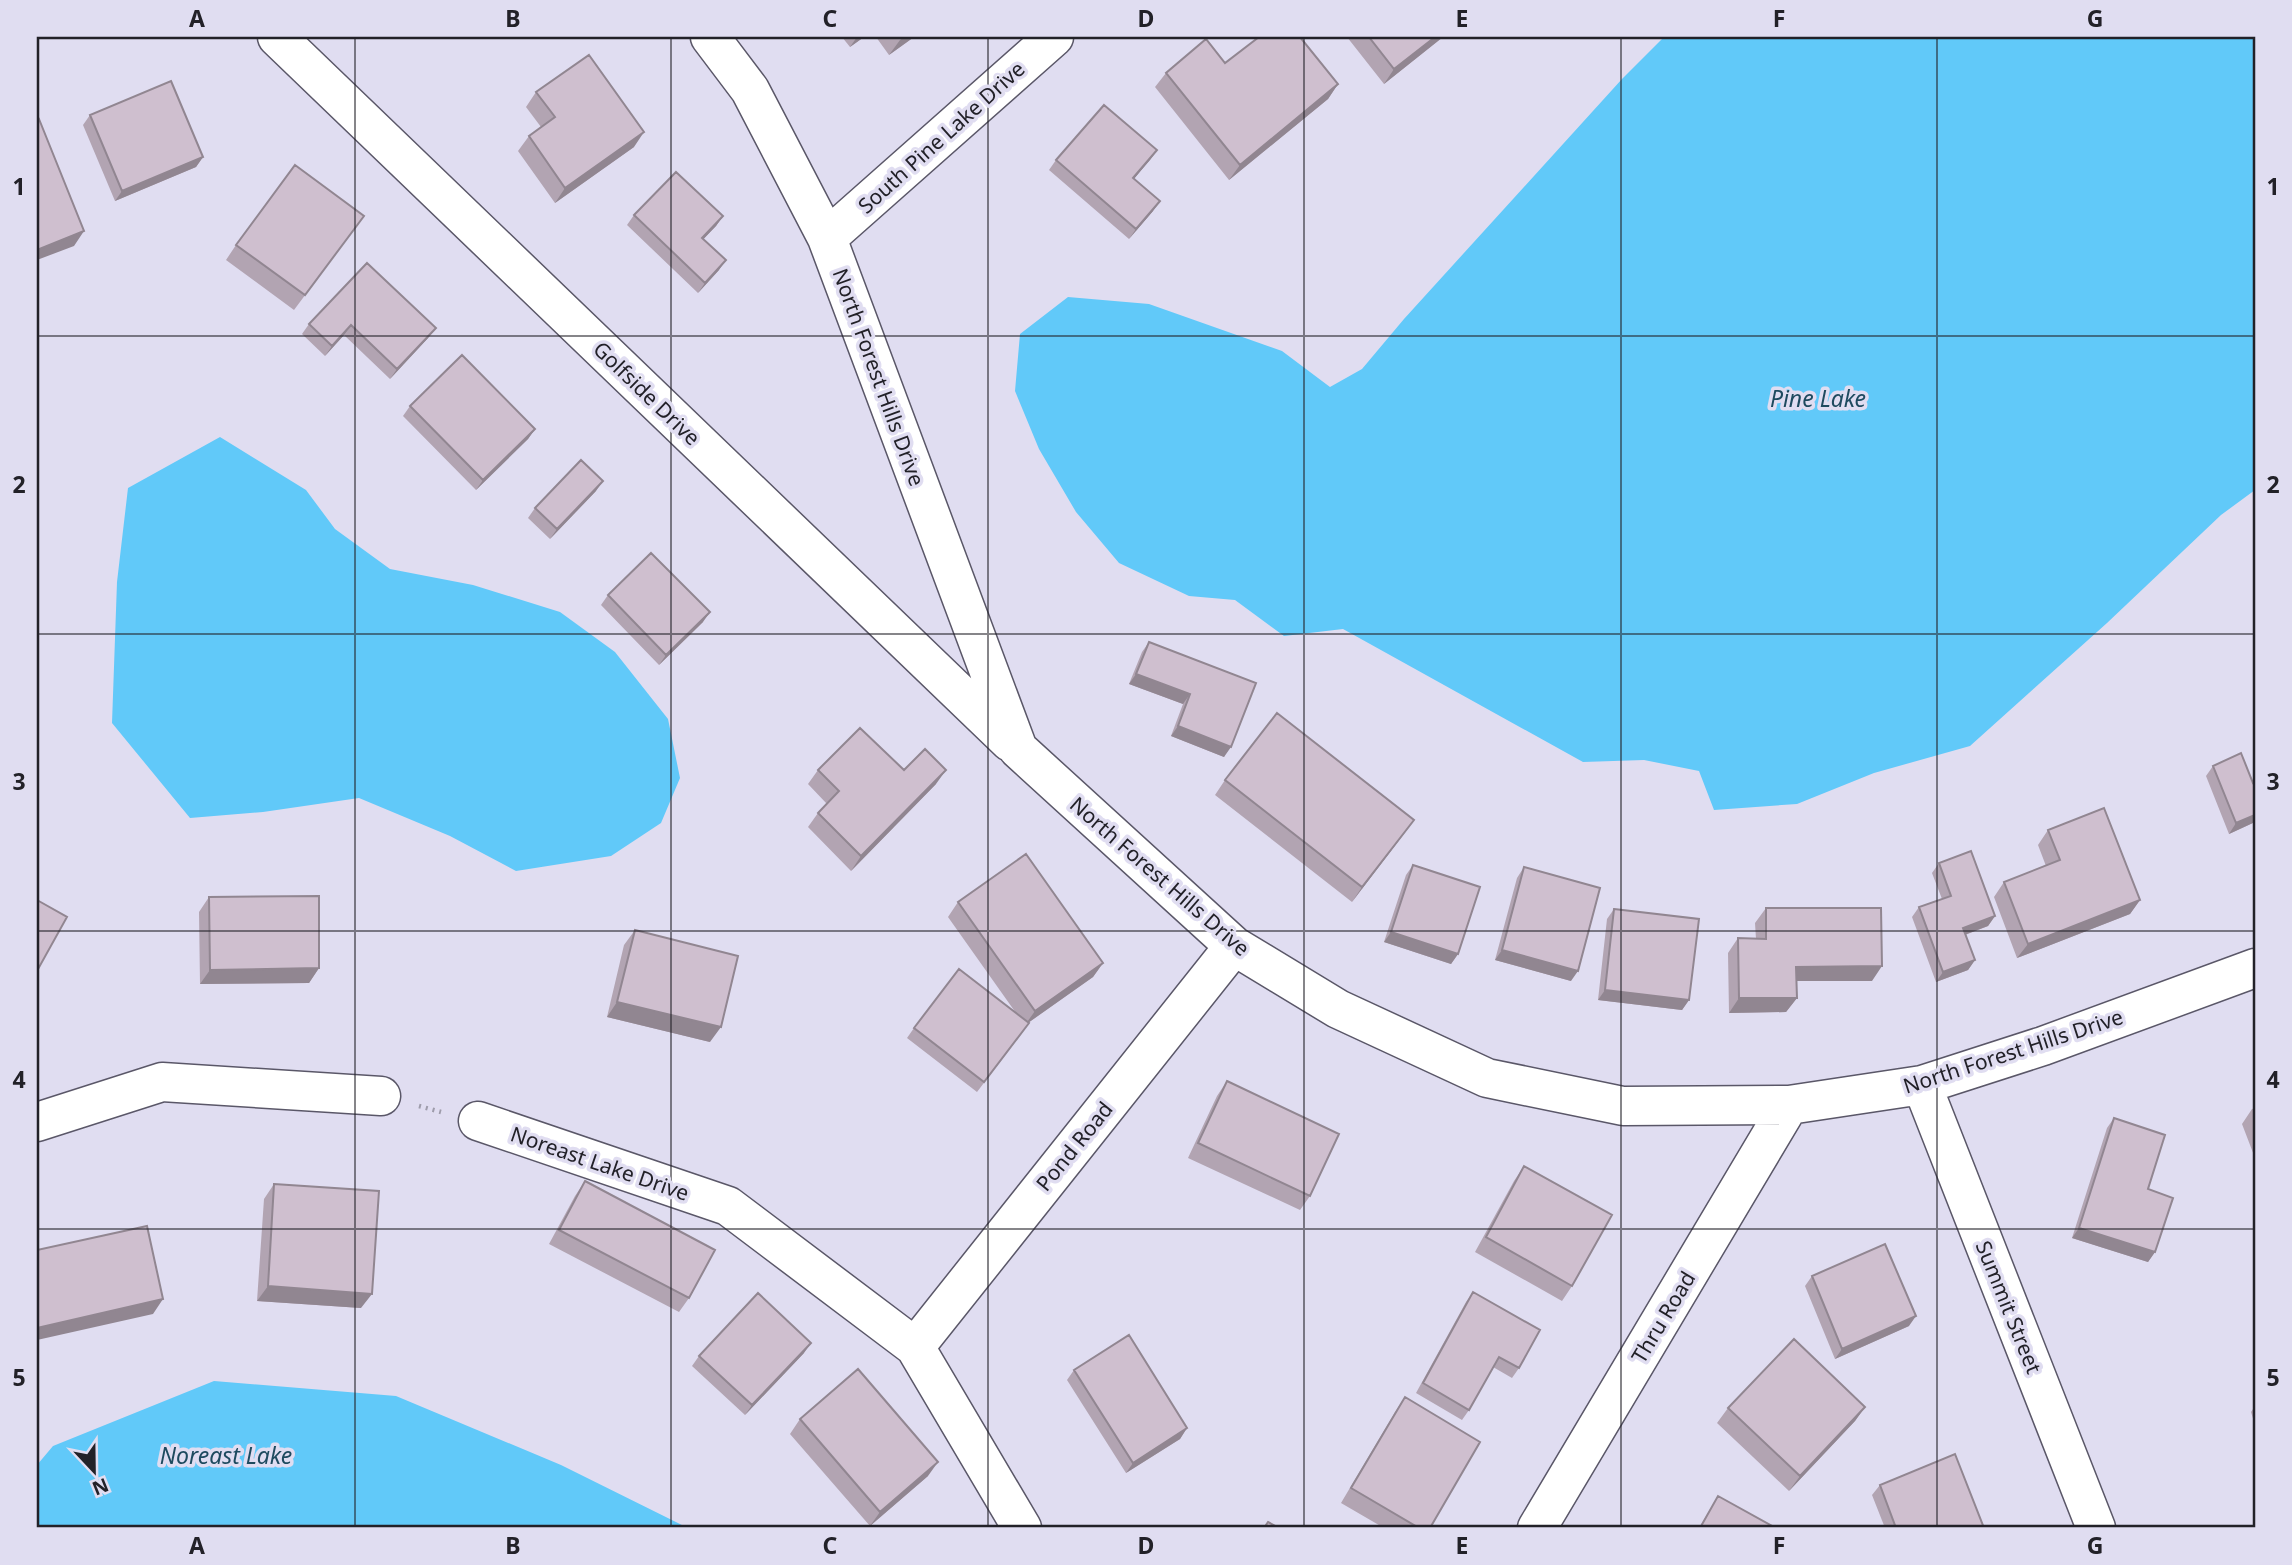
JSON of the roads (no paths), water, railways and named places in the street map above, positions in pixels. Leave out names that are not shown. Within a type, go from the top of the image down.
[{"type":"street","name":"Golfside Drive","points":[[277,37],[1018,749]]},
{"type":"street","name":"North Forest Hills Drive","points":[[710,37],[750,90],[827,238],[1018,749],[1234,946],[1338,1009],[1487,1078],[1623,1106],[1789,1105],[1922,1085],[2043,1046],[2255,968]]},
{"type":"street","name":"South Pine Lake Drive","points":[[827,238],[1054,37]]},
{"type":"street","name":"Pond Road","points":[[915,1347],[1234,946]]},
{"type":"street","points":[[37,1122],[162,1082],[381,1096]]},
{"type":"street","name":"Summit Street","points":[[1922,1085],[2096,1528]]},
{"type":"street","name":"Thru Road","points":[[1537,1528],[1789,1105]]},
{"type":"street","name":"Noreast Lake Drive","points":[[478,1121],[728,1206],[915,1347],[1022,1528]]},
{"type":"water","name":"Pine Lake","points":[[1664,37],[2255,37],[2255,490],[2221,515],[2107,623],[1970,746],[1874,773],[1797,804],[1714,810],[1699,771],[1644,760],[1583,762],[1343,629],[1284,636],[1235,600],[1189,596],[1119,563],[1076,512],[1039,449],[1015,391],[1020,334],[1068,297],[1149,304],[1282,351],[1330,387],[1362,369],[1404,319],[1622,79]]},
{"type":"water","points":[[220,437],[306,490],[335,529],[390,569],[473,585],[560,612],[615,652],[668,719],[680,778],[661,823],[611,856],[516,871],[450,836],[359,798],[263,812],[190,818],[112,723],[117,582],[128,488]]},
{"type":"water","name":"Noreast Lake","points":[[214,1381],[396,1396],[561,1465],[688,1528],[37,1528],[37,1465],[53,1446]]}]
